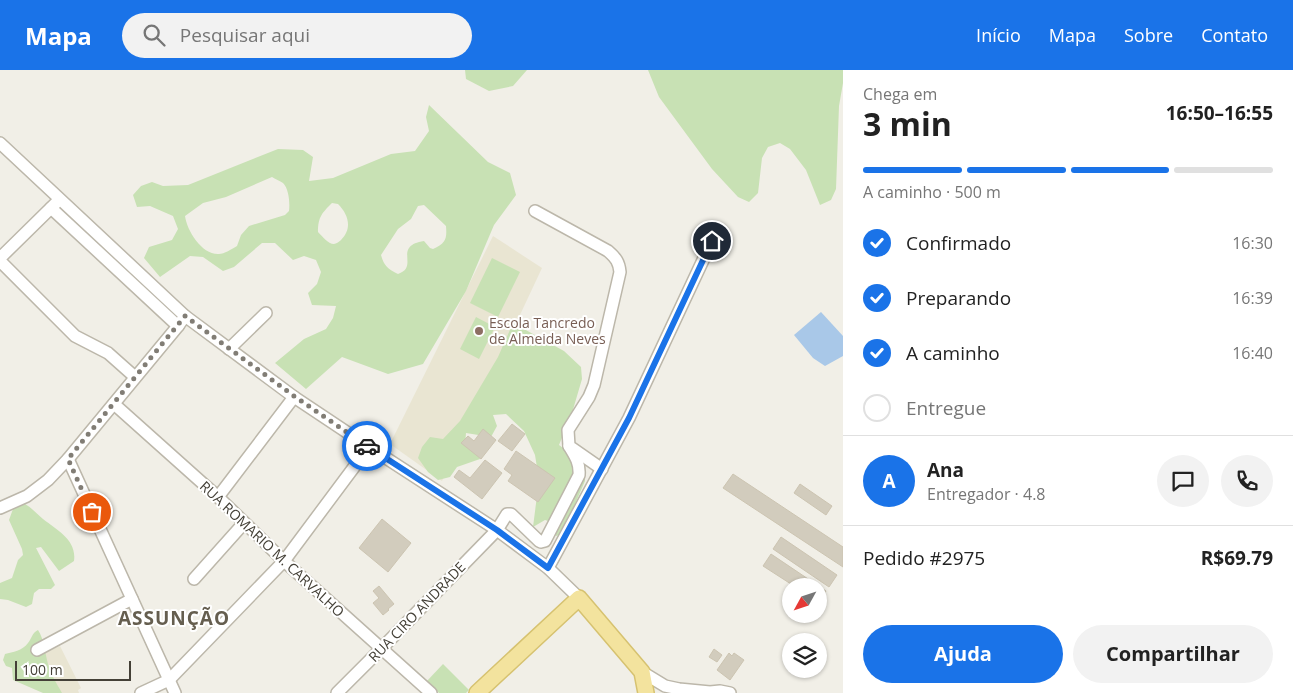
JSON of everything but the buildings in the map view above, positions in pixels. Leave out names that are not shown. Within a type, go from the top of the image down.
[{"type":"main road","points":[[482,693],[582,602],[642,672],[646,693]]},
{"type":"street","points":[[0,143],[55,203],[182,321],[229,349],[369,447],[497,530],[548,568],[582,602]]},
{"type":"street","points":[[55,203],[0,260],[74,336],[108,353],[135,377]]},
{"type":"street","points":[[535,211],[608,251],[616,258],[619,264],[620,272],[594,385],[589,397],[568,430],[569,446],[602,469]]},
{"type":"street","points":[[548,568],[629,418],[712,241]]},
{"type":"street","points":[[229,349],[266,313]]},
{"type":"street","points":[[0,508],[28,496],[48,480],[68,459],[182,321]]},
{"type":"street","points":[[218,497],[294,396]]},
{"type":"street","name":"RUA ROMARIO M. CARVALHO","points":[[114,404],[431,693]]},
{"type":"street","name":"RUA CIRO ANDRADE","points":[[337,693],[382,650],[497,530],[506,515],[509,513],[539,541],[545,540],[579,475],[580,467],[578,460],[569,446]]},
{"type":"street","points":[[141,693],[169,680],[284,561],[369,447]]},
{"type":"street","points":[[68,459],[175,693]]},
{"type":"street","points":[[194,579],[244,523]]},
{"type":"street","points":[[37,650],[132,599]]},
{"type":"street","points":[[642,672],[665,686],[730,693]]},
{"type":"shaded area","name":"Escola Tancredo de Almeida Neves","points":[[493,236],[542,268],[442,481],[390,444]]},
{"type":"shaded area","points":[[60,646],[81,688],[78,690],[79,693],[53,693],[35,657]]},
{"type":"green space","points":[[465,70],[527,70],[513,86],[489,91],[466,79]]},
{"type":"green space","points":[[648,70],[843,70],[839,106],[836,189],[831,200],[820,205],[806,170],[790,149],[780,143],[768,147],[762,158],[758,193],[749,202],[738,197],[712,169],[659,97]]},
{"type":"green space","points":[[429,105],[488,162],[510,173],[516,195],[494,225],[466,291],[423,364],[388,374],[342,357],[306,389],[275,363],[304,339],[326,329],[333,318],[336,306],[312,305],[308,293],[317,284],[321,272],[316,260],[304,256],[293,260],[275,243],[262,243],[234,267],[223,271],[203,257],[190,256],[160,277],[144,258],[149,247],[172,240],[178,229],[173,216],[150,206],[137,207],[133,195],[141,186],[152,182],[163,186],[188,185],[278,149],[303,150],[313,157],[309,181],[333,178],[391,154],[415,151],[429,131],[426,117]],"holes":[[[272,177],[283,183],[287,189],[289,211],[285,215],[249,226],[241,235],[237,246],[223,253],[207,251],[196,241],[186,222],[185,216],[203,203],[226,197]],[[332,203],[338,204],[347,217],[347,231],[335,244],[327,241],[318,232],[323,213]],[[424,205],[446,226],[446,237],[441,245],[433,249],[424,241],[410,247],[407,267],[398,274],[387,267],[381,255],[398,229],[411,219],[418,206]]]},
{"type":"green space","points":[[492,258],[520,272],[498,317],[470,303]]},
{"type":"green space","points":[[476,317],[495,327],[479,359],[460,349]]},
{"type":"green space","points":[[513,323],[564,351],[581,367],[582,379],[572,413],[559,445],[585,464],[585,481],[562,534],[556,536],[553,532],[558,524],[545,520],[533,527],[539,480],[535,455],[524,431],[506,414],[493,415],[497,426],[491,437],[466,433],[465,445],[477,448],[480,459],[457,467],[450,477],[438,480],[428,472],[418,458],[422,447],[430,437],[443,439],[460,421],[498,357]]},
{"type":"green space","points":[[25,504],[65,536],[74,554],[74,561],[59,571],[41,547],[36,548],[55,585],[51,589],[39,589],[34,593],[32,604],[26,607],[0,599],[0,583],[12,578],[18,560],[23,555],[9,520],[13,509]]},
{"type":"green space","points":[[38,630],[49,668],[62,693],[43,693],[13,680],[12,668],[6,666],[3,660],[5,654],[26,646],[33,634]]},
{"type":"green space","points":[[443,664],[469,690],[466,693],[439,693],[427,681]]},
{"type":"water","points":[[821,312],[843,336],[843,356],[825,366],[813,358],[794,335]]},
{"type":"way so far","points":[[92,512],[68,459],[185,316],[294,396],[367,446]]},
{"type":"place","name":"Escola Tancredo de Almeida Neves","points":[[479,331]]},
{"type":"district","name":"ASSUNÇÃO","points":[[174,618]]},
{"type":"route","points":[[367,446],[497,530],[548,568],[629,418],[712,241]]}]
